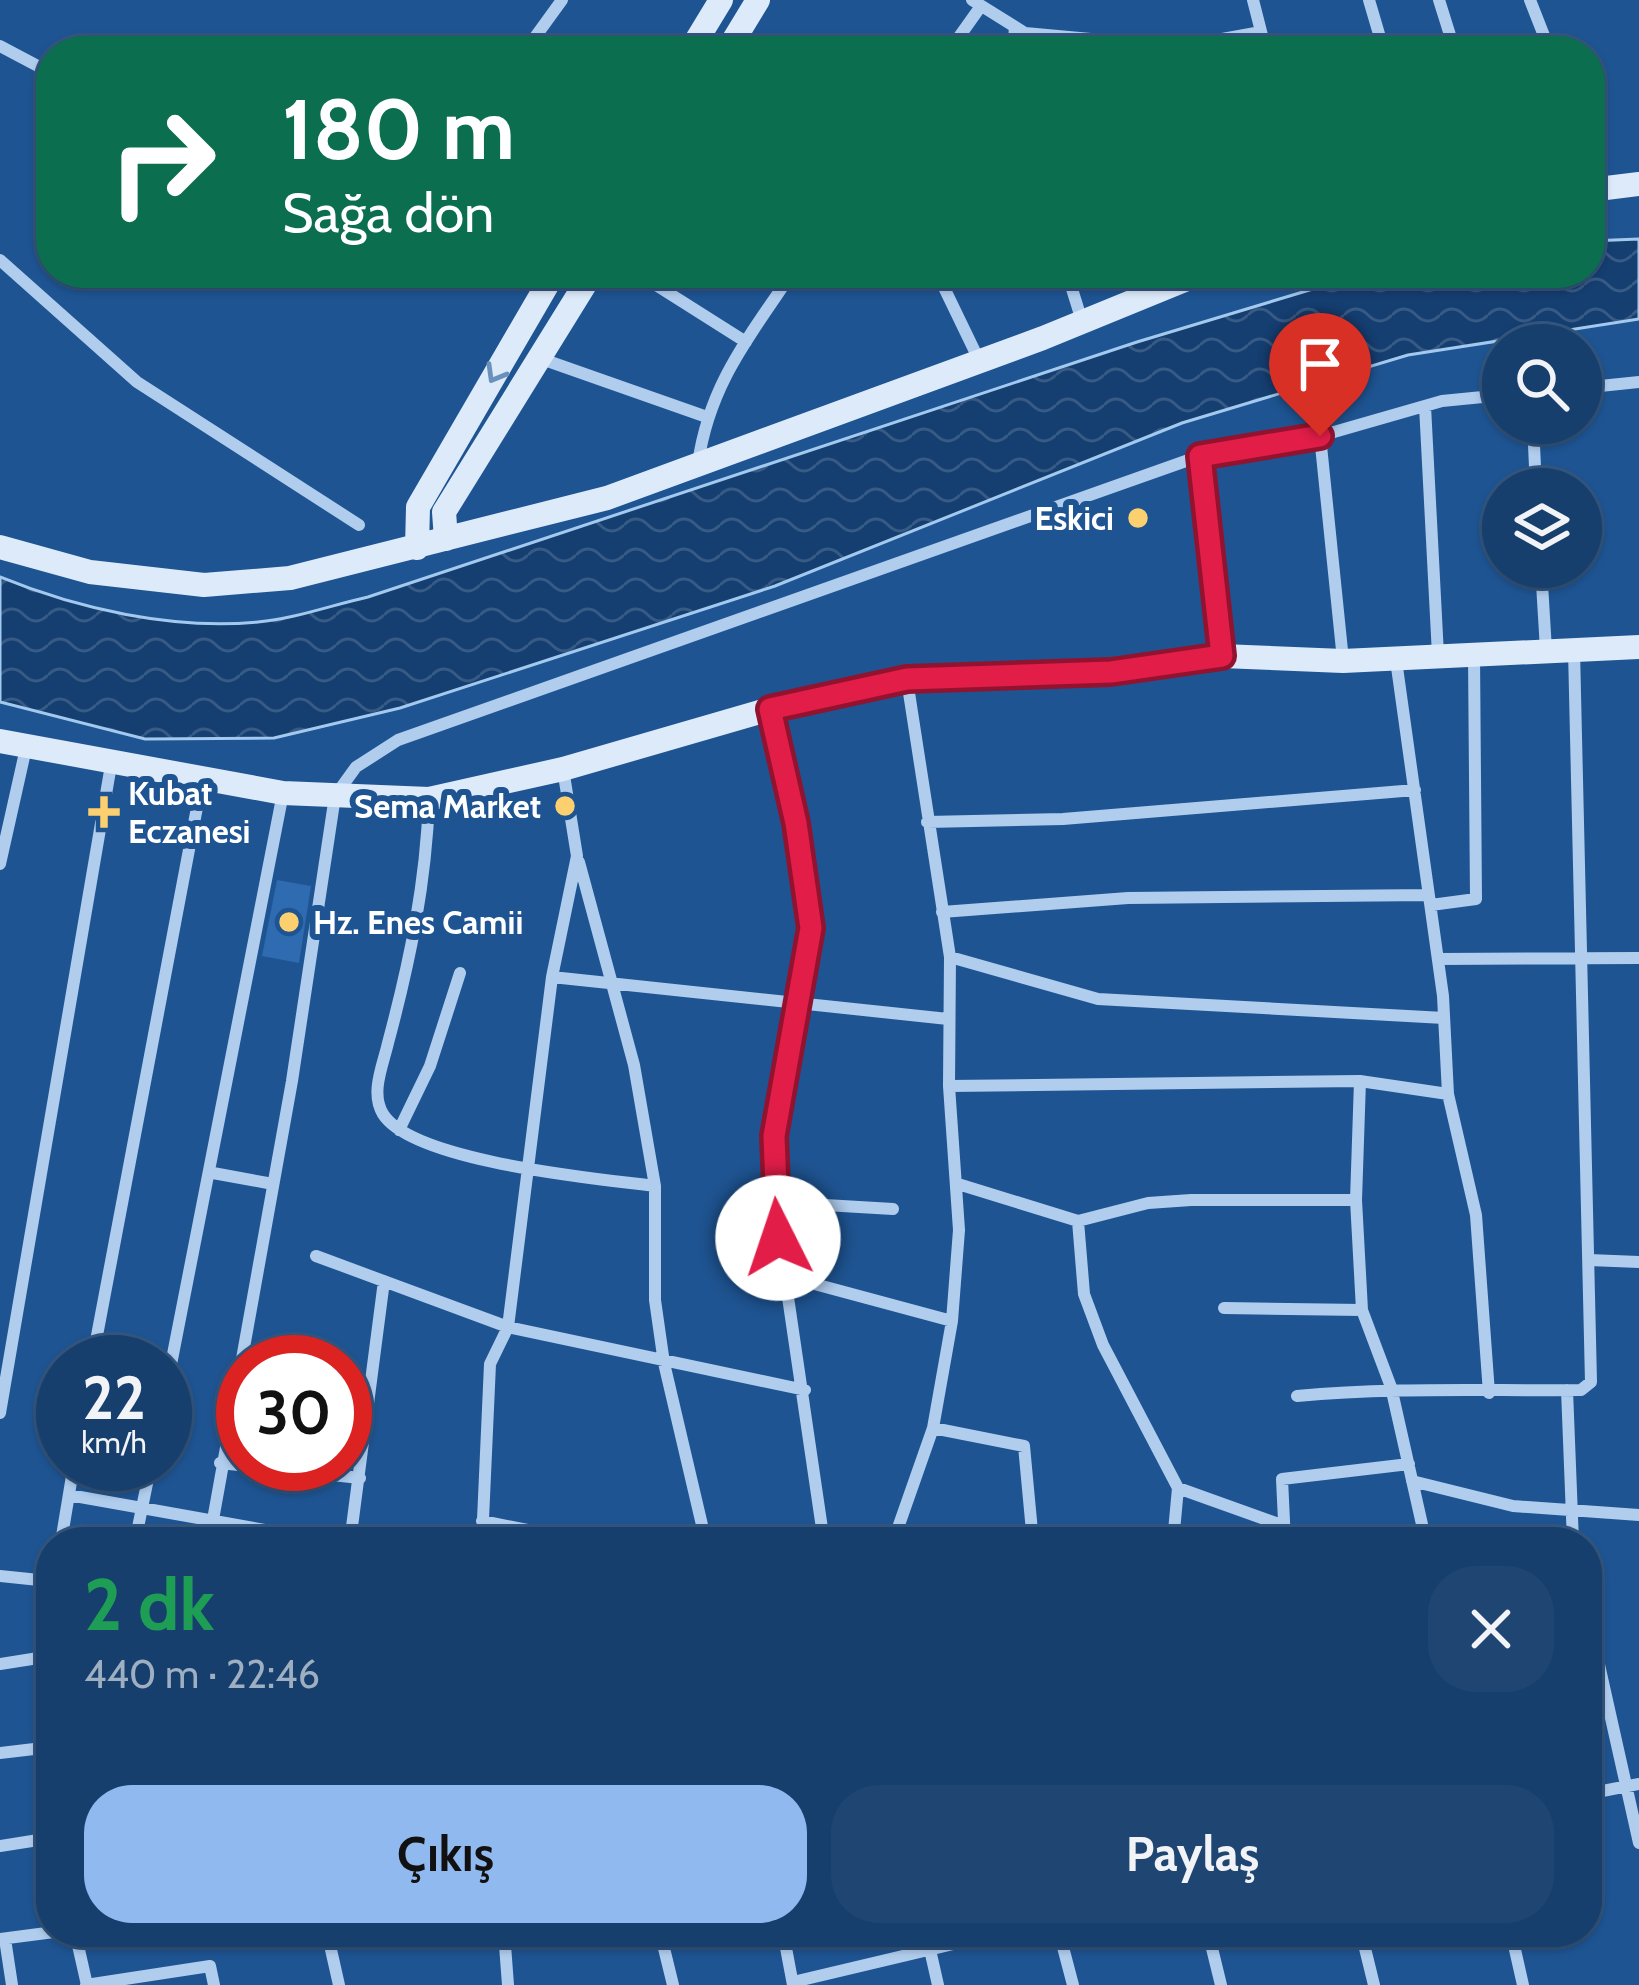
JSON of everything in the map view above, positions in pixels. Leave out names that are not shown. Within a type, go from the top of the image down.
[{"type":"main road","points":[[699,36],[721,0]]},
{"type":"main road","points":[[736,36],[758,0]]},
{"type":"main road","points":[[1605,189],[1639,184]]},
{"type":"main road","points":[[417,548],[418,507],[545,288]]},
{"type":"main road","points":[[446,539],[444,512],[583,288]]},
{"type":"main road","points":[[0,547],[91,572],[204,585],[290,578],[608,499],[980,362],[1164,288]]},
{"type":"main road","points":[[0,741],[283,794],[429,799],[562,770],[770,709],[907,679],[1111,672],[1222,656],[1343,661],[1639,647]]},
{"type":"street","points":[[536,36],[562,0]]},
{"type":"street","points":[[1253,0],[1263,36]]},
{"type":"street","points":[[1369,0],[1380,36]]},
{"type":"street","points":[[1439,0],[1450,36]]},
{"type":"street","points":[[1529,0],[1544,36]]},
{"type":"street","points":[[957,36],[976,3],[1024,33],[1052,36]]},
{"type":"street","points":[[1014,36],[1015,27]]},
{"type":"street","points":[[1240,36],[1262,32]]},
{"type":"street","points":[[0,46],[36,65]]},
{"type":"street","points":[[0,260],[137,382],[358,525]]},
{"type":"street","points":[[661,288],[746,342]]},
{"type":"street","points":[[698,465],[704,416],[782,288]]},
{"type":"street","points":[[944,288],[980,362]]},
{"type":"street","points":[[1072,288],[1082,322]]},
{"type":"street","points":[[539,358],[704,416]]},
{"type":"street","points":[[1602,386],[1639,382]]},
{"type":"street","points":[[244,1335],[335,796],[356,767],[398,740],[1200,456],[1320,436],[1425,406],[1482,398]]},
{"type":"street","points":[[1425,406],[1438,657]]},
{"type":"street","points":[[1320,436],[1343,661]]},
{"type":"street","points":[[1200,456],[1222,656]]},
{"type":"street","points":[[1542,588],[1546,652]]},
{"type":"street","points":[[1297,1396],[1391,1387],[1490,1393],[1581,1390],[1591,1382],[1574,650]]},
{"type":"street","points":[[942,912],[1128,898],[1476,899],[1474,655]]},
{"type":"street","points":[[1396,658],[1438,959],[1448,1094],[1476,1215],[1490,1393]]},
{"type":"street","points":[[898,1527],[933,1428],[952,1321],[958,1184],[949,1086],[950,957],[907,679]]},
{"type":"street","points":[[770,709],[796,823],[811,928],[774,1136],[774,1202],[781,1275],[805,1390],[822,1527]]},
{"type":"street","points":[[0,864],[26,748]]},
{"type":"street","points":[[0,1413],[112,765]]},
{"type":"street","points":[[562,770],[577,856],[634,1065],[655,1186],[655,1300],[664,1363],[702,1527]]},
{"type":"street","points":[[97,1335],[202,781]]},
{"type":"street","points":[[927,822],[1063,819],[1414,790]]},
{"type":"street","points":[[178,1335],[283,794]]},
{"type":"street","points":[[429,799],[427,862],[414,945],[378,1082],[384,1116],[399,1130],[528,1171],[655,1186]]},
{"type":"street","points":[[482,1527],[490,1364],[508,1327],[552,977],[577,856]]},
{"type":"street","points":[[950,957],[1098,999],[1444,1018]]},
{"type":"street","points":[[1438,959],[1639,958]]},
{"type":"street","points":[[399,1130],[430,1066],[460,973]]},
{"type":"street","points":[[552,977],[948,1019]]},
{"type":"street","points":[[949,1086],[1360,1082],[1448,1094]]},
{"type":"street","points":[[1360,1082],[1355,1200],[1362,1310],[1391,1387],[1423,1527]]},
{"type":"street","points":[[213,1173],[273,1184]]},
{"type":"street","points":[[958,1184],[1078,1221],[1131,1206],[1191,1200],[1355,1200]]},
{"type":"street","points":[[774,1202],[893,1209]]},
{"type":"street","points":[[1078,1221],[1084,1294],[1103,1345],[1178,1488],[1174,1527]]},
{"type":"street","points":[[316,1256],[508,1327],[805,1390]]},
{"type":"street","points":[[1589,1260],[1639,1262]]},
{"type":"street","points":[[781,1275],[952,1321]]},
{"type":"street","points":[[372,1380],[384,1281]]},
{"type":"street","points":[[1224,1308],[1362,1310]]},
{"type":"street","points":[[1567,1390],[1572,1527]]},
{"type":"street","points":[[933,1428],[1024,1445],[1032,1527]]},
{"type":"street","points":[[1178,1488],[1284,1526],[1282,1480],[1408,1464]]},
{"type":"street","points":[[1412,1480],[1513,1506],[1639,1515]]},
{"type":"street","points":[[64,1527],[70,1491]]},
{"type":"street","points":[[139,1527],[146,1491]]},
{"type":"street","points":[[211,1527],[216,1491]]},
{"type":"street","points":[[352,1527],[358,1491]]},
{"type":"street","points":[[69,1495],[143,1505],[240,1527]]},
{"type":"street","points":[[482,1521],[513,1527]]},
{"type":"street","points":[[0,1576],[36,1580]]},
{"type":"street","points":[[0,1664],[36,1658]]},
{"type":"street","points":[[1602,1669],[1632,1785],[1639,1843]]},
{"type":"street","points":[[0,1753],[36,1749]]},
{"type":"street","points":[[1602,1791],[1632,1785]]},
{"type":"street","points":[[0,1846],[36,1840]]},
{"type":"street","points":[[12,1985],[2,1939],[36,1934]]},
{"type":"street","points":[[78,1947],[86,1985],[210,1966],[214,1985]]},
{"type":"street","points":[[330,1947],[339,1985]]},
{"type":"street","points":[[505,1947],[508,1985]]},
{"type":"street","points":[[664,1947],[673,1985]]},
{"type":"street","points":[[786,1947],[793,1984],[943,1947]]},
{"type":"street","points":[[930,1947],[938,1985]]},
{"type":"street","points":[[1063,1947],[1073,1985]]},
{"type":"street","points":[[1212,1947],[1222,1985]]},
{"type":"street","points":[[1364,1947],[1374,1985]]},
{"type":"street","points":[[1514,1947],[1523,1985]]},
{"type":"water","points":[[1639,239],[1639,319],[1602,325],[1482,324],[1482,343],[1408,355],[1182,423],[775,586],[400,708],[274,738],[145,739],[0,702],[0,577],[61,599],[159,620],[225,624],[285,618],[368,597],[1137,342],[1316,288],[1605,288],[1605,240]]},
{"type":"building","name":"Hz. Enes Camii","points":[[277,880],[311,886],[299,963],[262,956]]},
{"type":"place","name":"Eskici","points":[[1138,518]]},
{"type":"place","name":"Sema Market","points":[[565,806]]},
{"type":"place","name":"Kubat Eczanesi","points":[[104,812]]},
{"type":"place","name":"Hz. Enes Camii","points":[[289,922]]},
{"type":"route","points":[[778,1238],[774,1136],[811,928],[796,823],[770,709],[907,679],[1111,672],[1222,656],[1200,456],[1320,436]]}]
